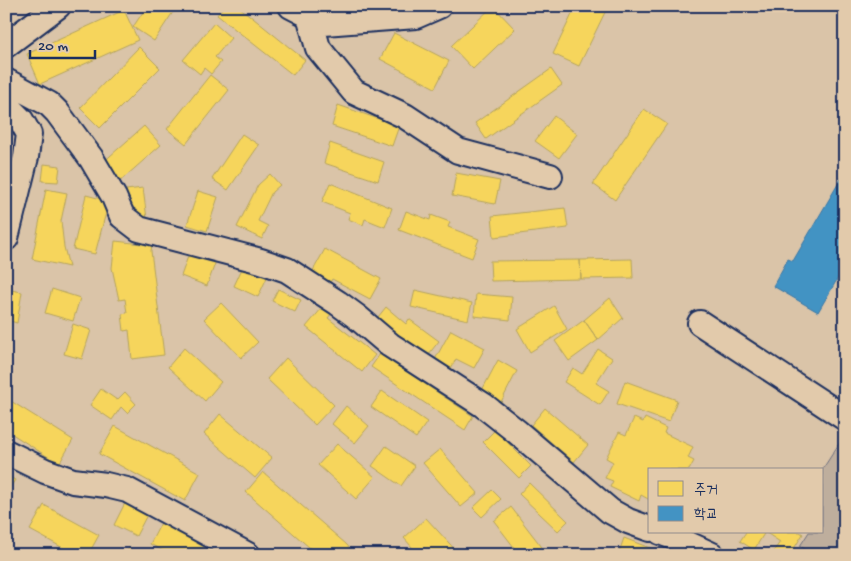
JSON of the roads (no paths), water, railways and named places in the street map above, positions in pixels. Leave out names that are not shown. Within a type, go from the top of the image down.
[{"type":"street","points":[[6,46],[58,6]]},
{"type":"street","points":[[300,11],[324,23],[416,16],[439,6]]},
{"type":"street","points":[[300,11],[318,48],[354,92],[405,116],[458,151],[550,176]]},
{"type":"street","points":[[6,81],[49,104],[57,112],[91,158],[114,197],[122,216],[139,229],[261,261],[287,270],[338,302],[390,345],[483,405],[610,511],[628,521],[648,528]]},
{"type":"street","points":[[6,108],[11,110],[21,120],[28,134],[26,157],[6,238]]},
{"type":"street","points":[[700,323],[845,418]]},
{"type":"street","points":[[6,452],[44,471],[73,481],[127,490],[248,555]]},
{"type":"street","points":[[665,534],[712,555]]}]
